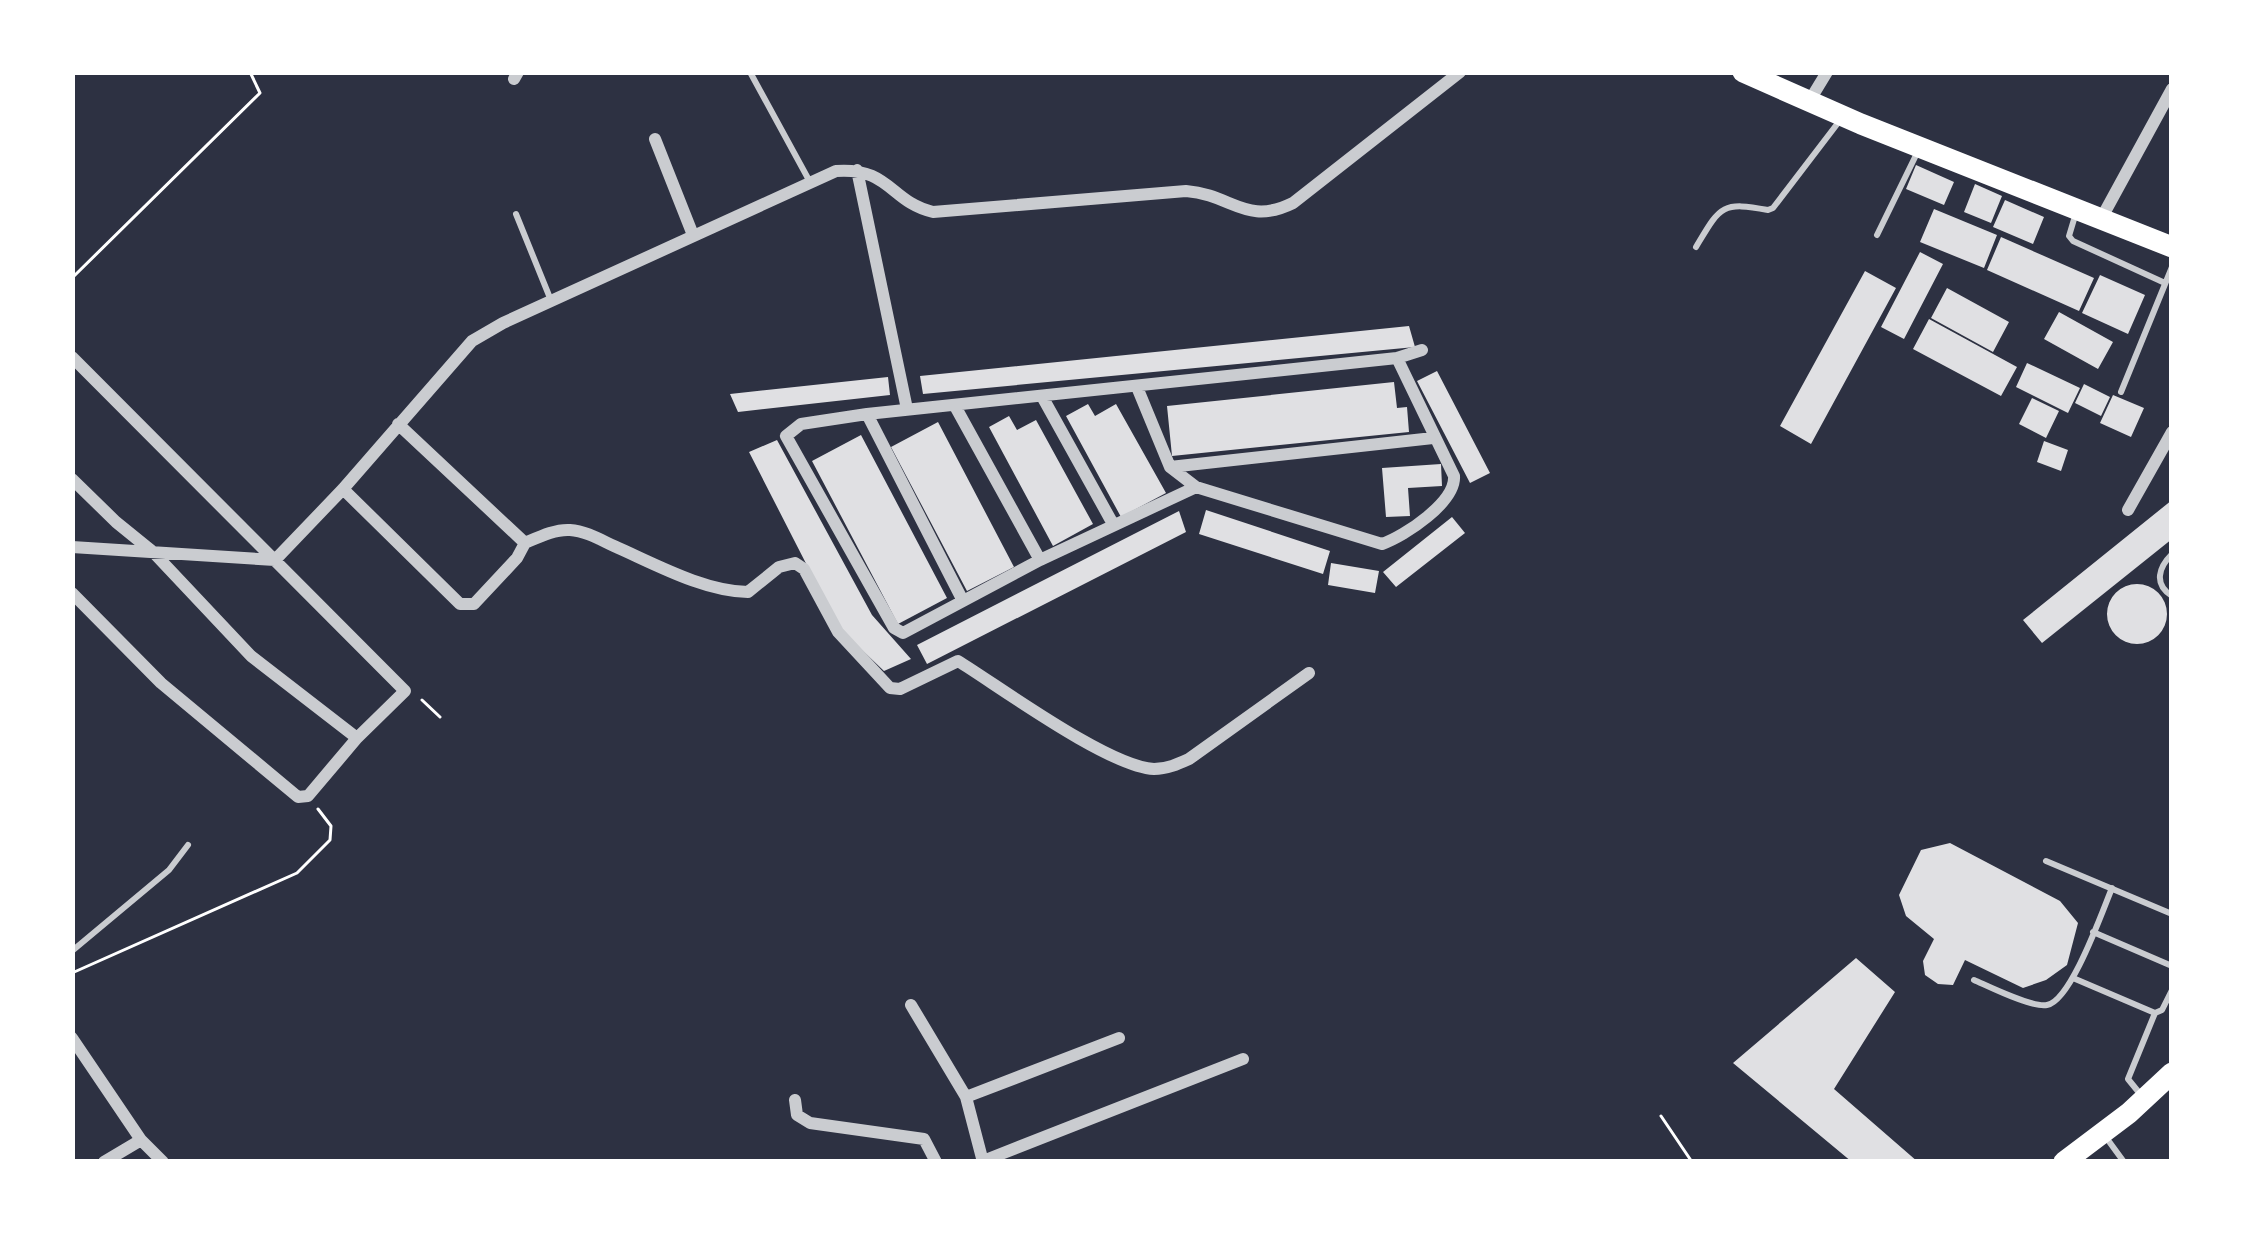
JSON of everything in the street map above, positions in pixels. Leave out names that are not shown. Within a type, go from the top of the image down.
[{"type":"main road","points":[[1743,72],[2172,247]]},
{"type":"main road","points":[[2064,1162],[2172,1072]]},
{"type":"street","points":[[72,547],[275,560],[344,489],[472,341],[503,322],[836,171],[875,175],[916,206],[933,212],[1186,191],[1212,194],[1253,214],[1273,213],[1293,203],[1460,72]]},
{"type":"street","points":[[1810,100],[1827,72]]},
{"type":"street","points":[[2101,219],[2172,89]]},
{"type":"street","points":[[655,139],[693,236]]},
{"type":"street","points":[[857,170],[907,410]]},
{"type":"street","points":[[1196,487],[1040,560],[904,633],[894,628],[786,436],[802,424],[867,414],[1397,358],[1422,350]]},
{"type":"street","points":[[72,357],[405,691],[308,796],[298,797],[161,682],[72,592]]},
{"type":"street","points":[[1137,387],[1170,467],[1196,487],[1382,544],[1455,487],[1397,358]]},
{"type":"street","points":[[1043,398],[1113,524]]},
{"type":"street","points":[[955,406],[1040,560]]},
{"type":"street","points":[[867,414],[963,601]]},
{"type":"street","points":[[398,424],[525,543]]},
{"type":"street","points":[[2128,510],[2172,432]]},
{"type":"street","points":[[1170,467],[1433,438]]},
{"type":"street","points":[[72,479],[153,552],[250,656],[357,738]]},
{"type":"street","points":[[344,489],[467,607],[517,559],[525,543],[569,530],[734,592],[748,592],[779,567],[795,562],[804,569],[838,632],[890,688],[900,689],[958,661],[1115,757],[1154,769],[1173,767],[1189,758],[1310,673]]},
{"type":"street","points":[[910,1005],[966,1097],[983,1161],[1243,1059]]},
{"type":"street","points":[[72,1038],[141,1139],[163,1162]]},
{"type":"street","points":[[966,1097],[1119,1038]]},
{"type":"street","points":[[795,1100],[797,1114],[810,1123],[924,1139],[936,1162]]},
{"type":"street","points":[[104,1162],[141,1139]]},
{"type":"lane","points":[[750,72],[810,182]]},
{"type":"lane","points":[[1696,247],[1721,209],[1741,204],[1773,208],[1844,116]]},
{"type":"lane","points":[[1877,235],[1921,146]]},
{"type":"lane","points":[[2078,209],[2069,236],[2073,241],[2165,283]]},
{"type":"lane","points":[[517,214],[551,302]]},
{"type":"lane","points":[[2121,392],[2172,267]]},
{"type":"lane","points":[[2172,554],[2160,566],[2158,577],[2172,596]]},
{"type":"lane","points":[[72,951],[169,869],[188,844]]},
{"type":"lane","points":[[2046,861],[2172,914]]},
{"type":"lane","points":[[1974,980],[2042,1007],[2055,1003],[2073,978],[2112,888]]},
{"type":"lane","points":[[2092,932],[2172,966]]},
{"type":"lane","points":[[2073,978],[2155,1013]]},
{"type":"lane","points":[[2144,1098],[2128,1079],[2155,1013],[2162,1010],[2172,990]]},
{"type":"lane","points":[[2103,1133],[2123,1162]]},
{"type":"path","points":[[72,278],[260,93],[250,72]]},
{"type":"path","points":[[405,691],[440,717]]},
{"type":"path","points":[[72,973],[297,873],[330,840],[332,831],[308,796]]},
{"type":"path","points":[[1661,1116],[1692,1162]]},
{"type":"building","points":[[1916,165],[1954,182],[1944,205],[1906,189]]},
{"type":"building","points":[[1975,184],[2002,196],[1991,223],[1964,212]]},
{"type":"building","points":[[2005,200],[2044,217],[2033,244],[1993,227]]},
{"type":"building","points":[[1934,209],[1997,235],[1984,268],[1920,242]]},
{"type":"building","points":[[2001,237],[2094,278],[2079,311],[1987,270]]},
{"type":"building","points":[[1920,252],[1943,264],[1904,339],[1881,327]]},
{"type":"building","points":[[1865,271],[1896,288],[1811,444],[1780,426]]},
{"type":"building","points":[[2100,275],[2145,295],[2128,334],[2082,313]]},
{"type":"building","points":[[1947,288],[2009,322],[1993,352],[1931,318]]},
{"type":"building","points":[[2059,312],[2113,342],[2098,369],[2044,339]]},
{"type":"building","points":[[1929,319],[2017,367],[2001,396],[1913,349]]},
{"type":"building","points":[[1409,326],[1415,347],[923,394],[920,376]]},
{"type":"building","points":[[2027,363],[2080,388],[2068,413],[2016,387]]},
{"type":"building","points":[[1437,371],[1490,473],[1470,483],[1417,381]]},
{"type":"building","points":[[888,377],[890,395],[738,412],[730,394]]},
{"type":"building","points":[[1394,382],[1397,408],[1407,407],[1409,432],[1172,456],[1167,406]]},
{"type":"building","points":[[2084,384],[2110,397],[2101,416],[2075,403]]},
{"type":"building","points":[[2113,395],[2144,408],[2131,437],[2100,423]]},
{"type":"building","points":[[2032,398],[2059,411],[2046,438],[2019,424]]},
{"type":"building","points":[[1088,404],[1095,416],[1116,404],[1166,493],[1121,517],[1066,416]]},
{"type":"building","points":[[1009,416],[1017,430],[1036,420],[1093,524],[1053,546],[989,427]]},
{"type":"building","points":[[938,422],[1014,567],[967,591],[891,447]]},
{"type":"building","points":[[861,435],[947,598],[898,624],[812,461]]},
{"type":"building","points":[[777,440],[872,615],[911,659],[884,671],[839,628],[749,452]]},
{"type":"building","points":[[2044,441],[2068,450],[2061,471],[2037,462]]},
{"type":"building","points":[[1441,464],[1442,486],[1408,488],[1410,516],[1386,517],[1382,468]]},
{"type":"building","points":[[2172,500],[2172,539],[2042,643],[2023,620]]},
{"type":"building","points":[[1206,510],[1330,551],[1323,574],[1199,534]]},
{"type":"building","points":[[1179,511],[1186,532],[927,664],[917,645]]},
{"type":"building","points":[[1452,517],[1465,533],[1396,587],[1383,572]]},
{"type":"building","points":[[1331,563],[1379,571],[1375,593],[1328,585]]},
{"type":"building","points":[[2137,584],[2158,593],[2167,614],[2158,635],[2137,644],[2116,635],[2107,614],[2116,593]]},
{"type":"building","points":[[1950,843],[2060,901],[2078,923],[2067,965],[2023,988],[1965,960],[1953,985],[1938,984],[1925,975],[1923,961],[1934,939],[1906,916],[1899,895],[1921,850]]},
{"type":"building","points":[[1856,958],[1895,992],[1834,1089],[1918,1162],[1852,1162],[1733,1063]]}]
